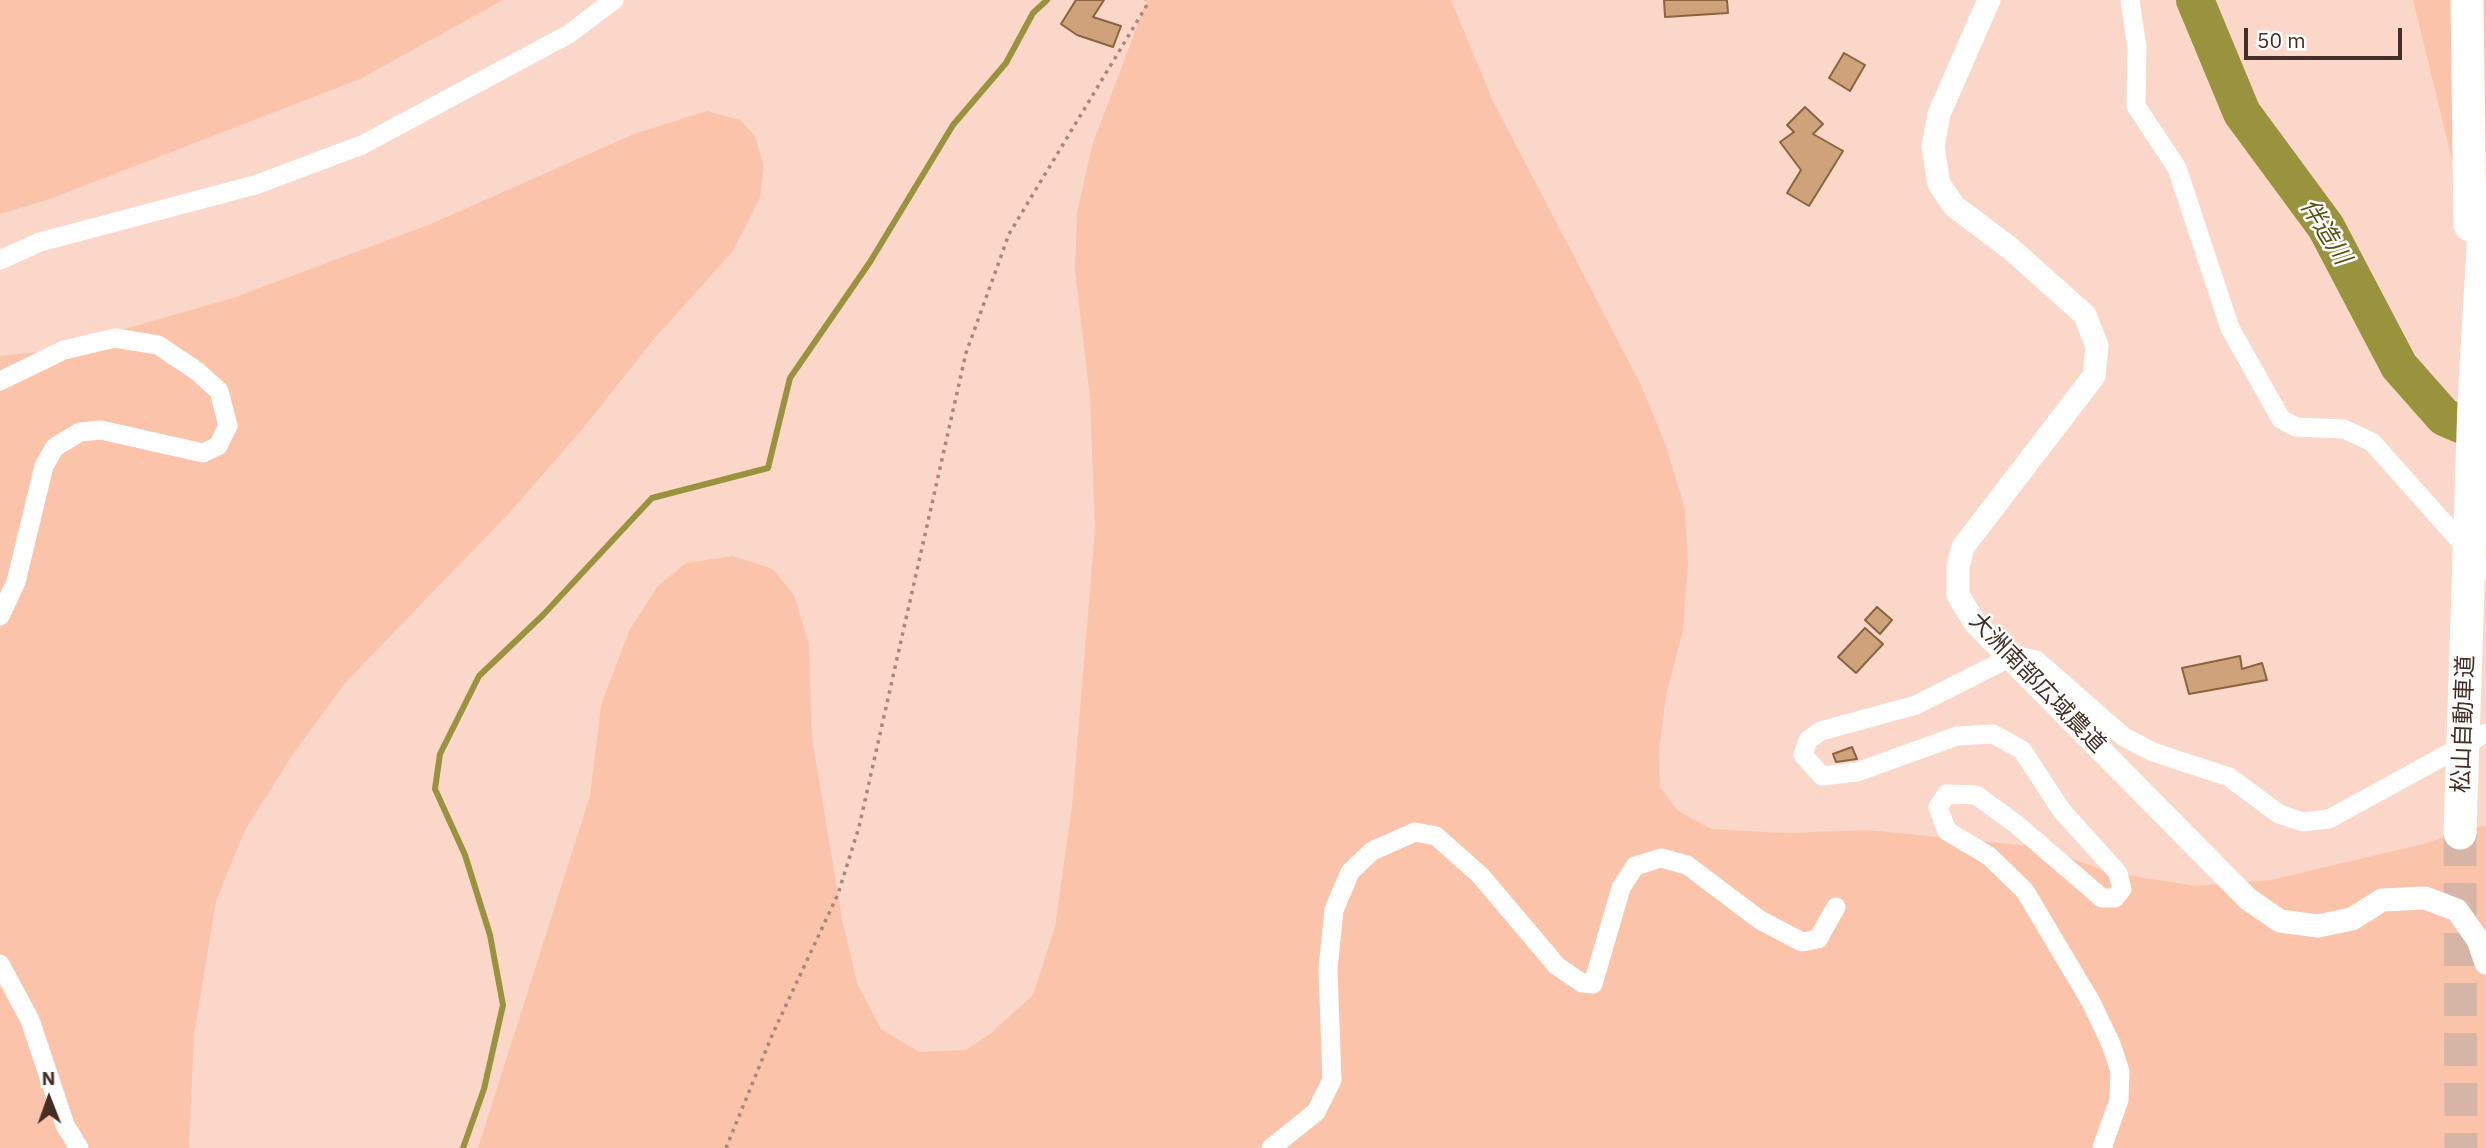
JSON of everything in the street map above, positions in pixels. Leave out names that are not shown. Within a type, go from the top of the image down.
[{"type":"highway","name":"松山自動車道","points":[[2460,833],[2474,402],[2477,186],[2467,0]]},
{"type":"street","points":[[0,260],[40,242],[255,185],[362,145],[569,34],[614,0]]},
{"type":"street","name":"大洲南部広域農道","points":[[1989,0],[1938,114],[1933,146],[1939,184],[1954,206],[2011,249],[2085,315],[2097,346],[2094,376],[1963,547],[1958,568],[1958,595],[1975,623],[2248,899],[2280,921],[2318,926],[2352,919],[2382,901],[2425,898],[2457,910],[2478,940],[2486,963]]},
{"type":"street","points":[[2130,0],[2137,47],[2136,106],[2177,168],[2230,328],[2281,419],[2297,427],[2344,429],[2372,442],[2486,570]]},
{"type":"street","points":[[0,381],[64,350],[115,338],[158,345],[197,370],[219,391],[228,426],[218,446],[203,453],[101,430],[80,432],[55,447],[44,466],[16,582],[0,616]]},
{"type":"street","points":[[2102,1148],[2119,1100],[2120,1071],[2112,1044],[2091,1002],[2025,891],[1989,856],[1947,831],[1938,807],[1947,794],[1976,795],[2016,824],[2102,898],[2115,898],[2122,889],[2119,873],[2062,811],[2022,750],[1993,734],[1957,736],[1857,772],[1822,776],[1803,755],[1808,740],[1821,731],[1916,705],[2011,657],[2036,660],[2124,737],[2153,752],[2229,777],[2278,814],[2303,822],[2329,820],[2486,733]]},
{"type":"street","points":[[1271,1148],[1316,1112],[1332,1080],[1328,969],[1334,910],[1350,872],[1372,850],[1415,832],[1436,836],[1480,874],[1557,966],[1582,983],[1593,984],[1621,888],[1635,866],[1661,858],[1687,865],[1760,920],[1802,942],[1818,939],[1836,907]]},
{"type":"street","points":[[0,964],[30,1020],[65,1125],[79,1148]]},
{"type":"path","points":[[726,1148],[773,1033],[838,894],[859,827],[966,353],[1009,234],[1147,5],[1146,0]]},
{"type":"shaded area","points":[[0,0],[503,0],[360,79],[47,200],[0,214]]},
{"type":"shaded area","points":[[1147,0],[1451,0],[1493,101],[1641,385],[1666,446],[1685,509],[1688,563],[1683,630],[1666,695],[1659,752],[1660,787],[1678,811],[1711,829],[1785,833],[1867,830],[2040,847],[2108,872],[2195,886],[2271,880],[2423,844],[2486,825],[2486,1148],[478,1148],[590,796],[601,705],[630,629],[658,586],[686,563],[733,556],[773,569],[794,595],[809,644],[812,738],[842,919],[857,983],[881,1029],[919,1052],[966,1050],[990,1034],[1033,995],[1055,927],[1072,806],[1095,529],[1090,398],[1075,270],[1077,213],[1092,146]]},
{"type":"shaded area","points":[[2413,0],[2486,0],[2486,293],[2479,269]]},
{"type":"shaded area","points":[[707,111],[740,120],[755,136],[764,166],[760,198],[733,251],[653,340],[589,421],[511,511],[345,683],[291,757],[245,830],[216,901],[194,1035],[189,1148],[0,1148],[0,356],[48,351],[233,298],[431,224],[634,134]]},
{"type":"building","points":[[1076,0],[1104,0],[1093,17],[1121,26],[1113,47],[1077,35],[1061,24]]},
{"type":"building","points":[[1664,0],[1727,0],[1728,13],[1665,17]]},
{"type":"building","points":[[1844,53],[1865,65],[1850,91],[1829,78]]},
{"type":"building","points":[[1805,107],[1823,124],[1813,134],[1843,151],[1809,206],[1787,193],[1801,170],[1780,142],[1794,132],[1787,125]]},
{"type":"building","points":[[1877,607],[1892,620],[1880,634],[1865,620]]},
{"type":"building","points":[[1865,628],[1883,644],[1856,673],[1838,657]]},
{"type":"building","points":[[2240,656],[2242,669],[2262,663],[2267,680],[2189,694],[2182,668]]},
{"type":"building","points":[[1852,747],[1857,759],[1836,762],[1833,754]]},
{"type":"waterway","points":[[463,1148],[484,1089],[503,1005],[490,935],[465,855],[435,789],[440,754],[479,676],[543,615],[652,498],[768,468],[790,378],[870,262],[953,125],[1006,63],[1033,13],[1047,0]]},
{"type":"waterway","name":"伴造川","points":[[2195,0],[2242,113],[2326,227],[2399,366],[2444,417],[2486,435]]},
{"type":"tunnel","points":[[2460,833],[2461,1148]]}]
